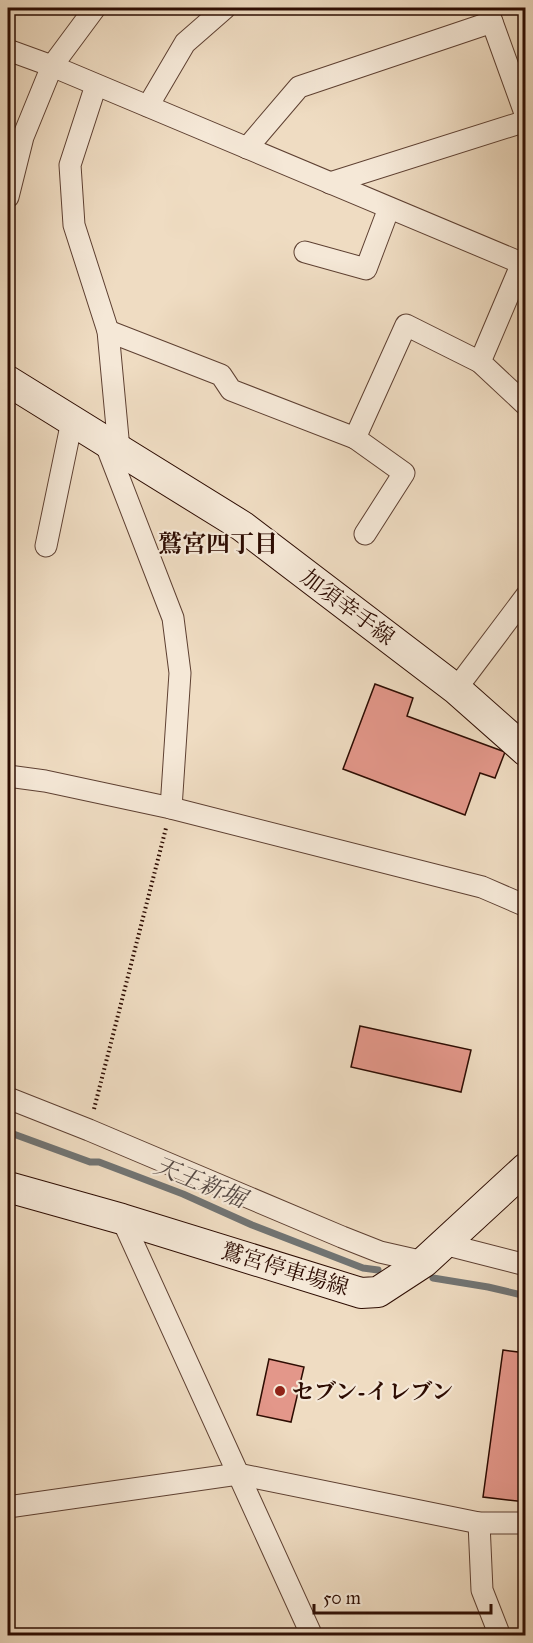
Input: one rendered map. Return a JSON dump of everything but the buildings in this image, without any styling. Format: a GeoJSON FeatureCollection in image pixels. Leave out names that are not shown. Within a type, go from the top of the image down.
{"type":"FeatureCollection","features":[{"type":"Feature","properties":{"kind":"main road","name":"加須幸手線"},"geometry":{"type":"LineString","coordinates":[[8,385],[112,445],[242,526],[456,689],[525,751]]}},
{"type":"Feature","properties":{"kind":"main road","name":"鷲宮停車場線"},"geometry":{"type":"LineString","coordinates":[[8,1187],[361,1293],[378,1292],[434,1253],[525,1168]]}},
{"type":"Feature","properties":{"kind":"street"},"geometry":{"type":"LineString","coordinates":[[8,197],[23,137],[52,66],[95,8]]}},
{"type":"Feature","properties":{"kind":"street"},"geometry":{"type":"LineString","coordinates":[[148,106],[184,43],[225,8]]}},
{"type":"Feature","properties":{"kind":"street"},"geometry":{"type":"LineString","coordinates":[[247,148],[299,87],[489,15],[525,116]]}},
{"type":"Feature","properties":{"kind":"street"},"geometry":{"type":"LineString","coordinates":[[8,50],[52,66],[524,264],[480,362]]}},
{"type":"Feature","properties":{"kind":"street"},"geometry":{"type":"LineString","coordinates":[[96,85],[70,165],[74,225],[108,331],[112,445],[173,618],[180,673],[171,808]]}},
{"type":"Feature","properties":{"kind":"street"},"geometry":{"type":"LineString","coordinates":[[330,183],[525,121]]}},
{"type":"Feature","properties":{"kind":"street"},"geometry":{"type":"LineString","coordinates":[[306,252],[366,269],[389,208]]}},
{"type":"Feature","properties":{"kind":"street"},"geometry":{"type":"LineString","coordinates":[[355,438],[406,325],[480,362],[525,405]]}},
{"type":"Feature","properties":{"kind":"street"},"geometry":{"type":"LineString","coordinates":[[108,331],[221,375],[231,390],[355,438],[404,473],[365,534]]}},
{"type":"Feature","properties":{"kind":"street"},"geometry":{"type":"LineString","coordinates":[[46,546],[72,421]]}},
{"type":"Feature","properties":{"kind":"street"},"geometry":{"type":"LineString","coordinates":[[456,689],[525,596]]}},
{"type":"Feature","properties":{"kind":"street"},"geometry":{"type":"LineString","coordinates":[[8,776],[45,781],[171,808],[482,887],[525,906]]}},
{"type":"Feature","properties":{"kind":"street"},"geometry":{"type":"LineString","coordinates":[[8,1098],[380,1252],[434,1253],[525,1265]]}},
{"type":"Feature","properties":{"kind":"street"},"geometry":{"type":"LineString","coordinates":[[122,1220],[312,1635]]}},
{"type":"Feature","properties":{"kind":"street"},"geometry":{"type":"LineString","coordinates":[[8,1507],[238,1474],[479,1523],[525,1523]]}},
{"type":"Feature","properties":{"kind":"street"},"geometry":{"type":"LineString","coordinates":[[479,1523],[482,1590],[500,1635]]}},
{"type":"Feature","properties":{"kind":"path"},"geometry":{"type":"LineString","coordinates":[[89,1130],[171,808]]}},
{"type":"Feature","properties":{"kind":"waterway","name":"天王新堀"},"geometry":{"type":"LineString","coordinates":[[8,1132],[90,1162],[99,1162],[363,1268],[378,1270]]}},
{"type":"Feature","properties":{"kind":"waterway","name":"天王新堀"},"geometry":{"type":"LineString","coordinates":[[433,1278],[526,1296]]}},
{"type":"Feature","properties":{"kind":"place","name":"セブン-イレブン"},"geometry":{"type":"Point","coordinates":[280,1391]}},
{"type":"Feature","properties":{"kind":"district","name":"鷲宮四丁目"},"geometry":{"type":"Point","coordinates":[218,544]}}]}
